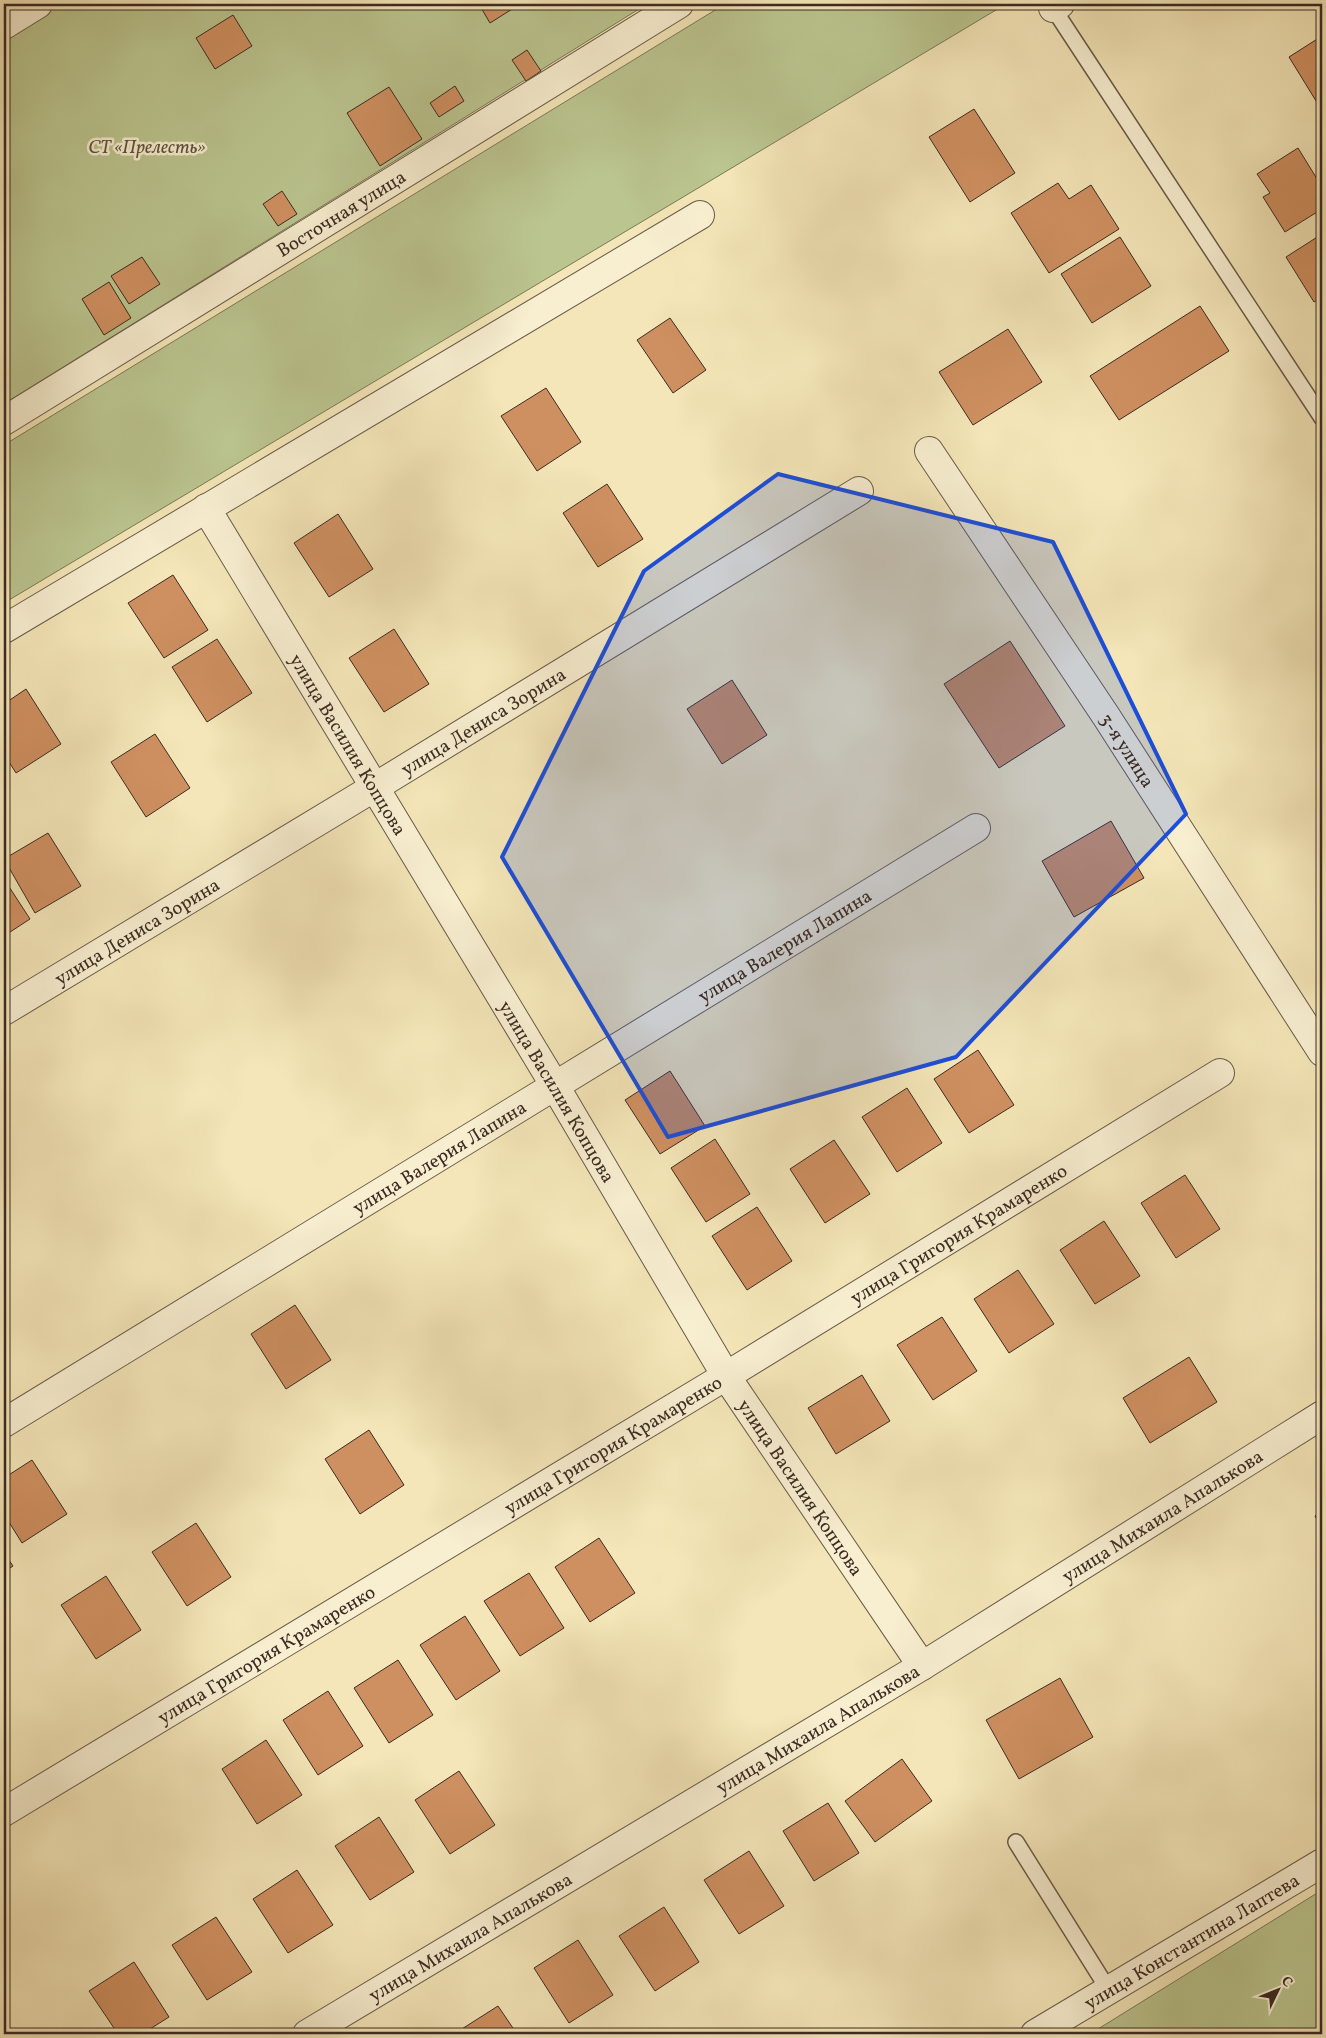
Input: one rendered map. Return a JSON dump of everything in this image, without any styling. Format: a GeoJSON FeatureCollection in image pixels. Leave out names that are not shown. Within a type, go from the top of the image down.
{"type":"FeatureCollection","features":[{"type":"Feature","properties":{"kind":"street"},"geometry":{"type":"LineString","coordinates":[[4,25],[38,4]]}},
{"type":"Feature","properties":{"kind":"street","name":"Восточная улица"},"geometry":{"type":"LineString","coordinates":[[4,421],[679,4]]}},
{"type":"Feature","properties":{"kind":"street"},"geometry":{"type":"LineString","coordinates":[[4,629],[700,215]]}},
{"type":"Feature","properties":{"kind":"street","name":"3-я улица"},"geometry":{"type":"LineString","coordinates":[[929,451],[1106,716],[1322,1052]]}},
{"type":"Feature","properties":{"kind":"street","name":"улица Дениса Зорина"},"geometry":{"type":"LineString","coordinates":[[4,1011],[859,491]]}},
{"type":"Feature","properties":{"kind":"street","name":"улица Василия Копцова"},"geometry":{"type":"LineString","coordinates":[[206,508],[555,1086],[726,1376],[922,1666]]}},
{"type":"Feature","properties":{"kind":"street","name":"улица Валерия Лапина"},"geometry":{"type":"LineString","coordinates":[[4,1423],[976,828]]}},
{"type":"Feature","properties":{"kind":"street","name":"улица Григория Крамаренко"},"geometry":{"type":"LineString","coordinates":[[4,1812],[726,1376],[1220,1073]]}},
{"type":"Feature","properties":{"kind":"street","name":"улица Михаила Апалькова"},"geometry":{"type":"LineString","coordinates":[[307,2034],[922,1666],[1322,1415]]}},
{"type":"Feature","properties":{"kind":"street","name":"улица Константина Лаптева"},"geometry":{"type":"LineString","coordinates":[[1035,2034],[1322,1863]]}},
{"type":"Feature","properties":{"kind":"lane"},"geometry":{"type":"LineString","coordinates":[[1056,6],[1322,418]]}},
{"type":"Feature","properties":{"kind":"lane"},"geometry":{"type":"LineString","coordinates":[[1016,1842],[1108,1989]]}},
{"type":"Feature","properties":{"kind":"highlighted area"},"geometry":{"type":"Polygon","coordinates":[[[778,474],[1053,542],[1186,814],[956,1057],[668,1137],[502,857],[644,571],[778,474]]]}},
{"type":"Feature","properties":{"kind":"green space","name":"СТ «Прелесть»"},"geometry":{"type":"Polygon","coordinates":[[[4,4],[647,4],[4,404],[4,4]]]}},
{"type":"Feature","properties":{"kind":"green space"},"geometry":{"type":"Polygon","coordinates":[[[725,4],[1006,4],[4,603],[4,445],[725,4]]]}},
{"type":"Feature","properties":{"kind":"green space"},"geometry":{"type":"Polygon","coordinates":[[[1322,1890],[1322,2034],[1090,2034],[1322,1890]]]}},
{"type":"Feature","properties":{"kind":"building"},"geometry":{"type":"Polygon","coordinates":[[[483,4],[516,4],[517,6],[490,23],[480,6],[483,4]]]}},
{"type":"Feature","properties":{"kind":"building"},"geometry":{"type":"Polygon","coordinates":[[[233,15],[252,46],[215,69],[196,38],[233,15]]]}},
{"type":"Feature","properties":{"kind":"building"},"geometry":{"type":"Polygon","coordinates":[[[1322,36],[1322,109],[1321,109],[1289,57],[1322,36]]]}},
{"type":"Feature","properties":{"kind":"building"},"geometry":{"type":"Polygon","coordinates":[[[527,50],[541,71],[526,81],[512,60],[527,50]]]}},
{"type":"Feature","properties":{"kind":"building"},"geometry":{"type":"Polygon","coordinates":[[[455,86],[464,101],[439,117],[430,103],[455,86]]]}},
{"type":"Feature","properties":{"kind":"building"},"geometry":{"type":"Polygon","coordinates":[[[389,87],[422,139],[380,166],[347,113],[389,87]]]}},
{"type":"Feature","properties":{"kind":"building"},"geometry":{"type":"Polygon","coordinates":[[[974,109],[1015,173],[970,202],[929,137],[974,109]]]}},
{"type":"Feature","properties":{"kind":"building"},"geometry":{"type":"Polygon","coordinates":[[[1298,148],[1322,187],[1322,209],[1285,232],[1263,197],[1270,193],[1257,174],[1298,148]]]}},
{"type":"Feature","properties":{"kind":"building"},"geometry":{"type":"Polygon","coordinates":[[[1058,183],[1069,199],[1091,185],[1119,229],[1049,273],[1011,213],[1058,183]]]}},
{"type":"Feature","properties":{"kind":"building"},"geometry":{"type":"Polygon","coordinates":[[[282,191],[297,214],[278,226],[263,204],[282,191]]]}},
{"type":"Feature","properties":{"kind":"building"},"geometry":{"type":"Polygon","coordinates":[[[1322,234],[1322,297],[1314,302],[1286,257],[1322,234]]]}},
{"type":"Feature","properties":{"kind":"building"},"geometry":{"type":"Polygon","coordinates":[[[1120,237],[1151,286],[1092,323],[1061,274],[1120,237]]]}},
{"type":"Feature","properties":{"kind":"building"},"geometry":{"type":"Polygon","coordinates":[[[142,257],[160,284],[129,304],[111,276],[142,257]]]}},
{"type":"Feature","properties":{"kind":"building"},"geometry":{"type":"Polygon","coordinates":[[[109,282],[131,318],[104,335],[82,299],[109,282]]]}},
{"type":"Feature","properties":{"kind":"building"},"geometry":{"type":"Polygon","coordinates":[[[1200,306],[1229,351],[1119,420],[1090,376],[1200,306]]]}},
{"type":"Feature","properties":{"kind":"building"},"geometry":{"type":"Polygon","coordinates":[[[670,318],[706,370],[673,393],[637,340],[670,318]]]}},
{"type":"Feature","properties":{"kind":"building"},"geometry":{"type":"Polygon","coordinates":[[[1008,329],[1042,382],[973,425],[939,372],[1008,329]]]}},
{"type":"Feature","properties":{"kind":"building"},"geometry":{"type":"Polygon","coordinates":[[[546,388],[581,442],[537,471],[501,416],[546,388]]]}},
{"type":"Feature","properties":{"kind":"building"},"geometry":{"type":"Polygon","coordinates":[[[607,484],[643,539],[598,567],[563,513],[607,484]]]}},
{"type":"Feature","properties":{"kind":"building"},"geometry":{"type":"Polygon","coordinates":[[[338,514],[373,569],[329,597],[294,543],[338,514]]]}},
{"type":"Feature","properties":{"kind":"building"},"geometry":{"type":"Polygon","coordinates":[[[173,575],[208,630],[164,658],[128,603],[173,575]]]}},
{"type":"Feature","properties":{"kind":"building"},"geometry":{"type":"Polygon","coordinates":[[[394,629],[429,684],[384,712],[349,658],[394,629]]]}},
{"type":"Feature","properties":{"kind":"building"},"geometry":{"type":"Polygon","coordinates":[[[217,639],[252,693],[207,722],[172,667],[217,639]]]}},
{"type":"Feature","properties":{"kind":"building"},"geometry":{"type":"Polygon","coordinates":[[[1010,641],[1065,726],[999,768],[944,684],[1010,641]]]}},
{"type":"Feature","properties":{"kind":"building"},"geometry":{"type":"Polygon","coordinates":[[[732,680],[767,735],[722,764],[687,709],[732,680]]]}},
{"type":"Feature","properties":{"kind":"building"},"geometry":{"type":"Polygon","coordinates":[[[26,689],[61,744],[16,773],[4,754],[4,704],[26,689]]]}},
{"type":"Feature","properties":{"kind":"building"},"geometry":{"type":"Polygon","coordinates":[[[155,734],[190,788],[146,817],[111,762],[155,734]]]}},
{"type":"Feature","properties":{"kind":"building"},"geometry":{"type":"Polygon","coordinates":[[[1111,821],[1144,878],[1074,917],[1042,861],[1111,821]]]}},
{"type":"Feature","properties":{"kind":"building"},"geometry":{"type":"Polygon","coordinates":[[[48,833],[81,886],[35,913],[4,859],[48,833]]]}},
{"type":"Feature","properties":{"kind":"building"},"geometry":{"type":"Polygon","coordinates":[[[4,879],[30,919],[4,936],[4,879]]]}},
{"type":"Feature","properties":{"kind":"building"},"geometry":{"type":"Polygon","coordinates":[[[978,1050],[1014,1105],[969,1133],[934,1079],[978,1050]]]}},
{"type":"Feature","properties":{"kind":"building"},"geometry":{"type":"Polygon","coordinates":[[[670,1071],[705,1126],[660,1154],[625,1100],[670,1071]]]}},
{"type":"Feature","properties":{"kind":"building"},"geometry":{"type":"Polygon","coordinates":[[[907,1088],[942,1143],[897,1172],[862,1117],[907,1088]]]}},
{"type":"Feature","properties":{"kind":"building"},"geometry":{"type":"Polygon","coordinates":[[[715,1139],[750,1194],[706,1222],[671,1168],[715,1139]]]}},
{"type":"Feature","properties":{"kind":"building"},"geometry":{"type":"Polygon","coordinates":[[[834,1140],[870,1194],[825,1223],[790,1169],[834,1140]]]}},
{"type":"Feature","properties":{"kind":"building"},"geometry":{"type":"Polygon","coordinates":[[[1185,1175],[1220,1229],[1176,1258],[1141,1203],[1185,1175]]]}},
{"type":"Feature","properties":{"kind":"building"},"geometry":{"type":"Polygon","coordinates":[[[757,1207],[792,1261],[747,1290],[712,1236],[757,1207]]]}},
{"type":"Feature","properties":{"kind":"building"},"geometry":{"type":"Polygon","coordinates":[[[1104,1221],[1140,1276],[1095,1304],[1060,1250],[1104,1221]]]}},
{"type":"Feature","properties":{"kind":"building"},"geometry":{"type":"Polygon","coordinates":[[[1018,1270],[1054,1324],[1009,1353],[974,1299],[1018,1270]]]}},
{"type":"Feature","properties":{"kind":"building"},"geometry":{"type":"Polygon","coordinates":[[[295,1305],[331,1360],[286,1389],[251,1334],[295,1305]]]}},
{"type":"Feature","properties":{"kind":"building"},"geometry":{"type":"Polygon","coordinates":[[[942,1317],[977,1371],[933,1400],[897,1345],[942,1317]]]}},
{"type":"Feature","properties":{"kind":"building"},"geometry":{"type":"Polygon","coordinates":[[[1189,1357],[1217,1402],[1150,1443],[1123,1398],[1189,1357]]]}},
{"type":"Feature","properties":{"kind":"building"},"geometry":{"type":"Polygon","coordinates":[[[862,1375],[890,1421],[836,1454],[808,1408],[862,1375]]]}},
{"type":"Feature","properties":{"kind":"building"},"geometry":{"type":"Polygon","coordinates":[[[369,1430],[404,1485],[360,1514],[325,1459],[369,1430]]]}},
{"type":"Feature","properties":{"kind":"building"},"geometry":{"type":"Polygon","coordinates":[[[32,1460],[67,1514],[22,1543],[4,1514],[4,1478],[32,1460]]]}},
{"type":"Feature","properties":{"kind":"building"},"geometry":{"type":"Polygon","coordinates":[[[1322,1512],[1322,1528],[1315,1516],[1322,1512]]]}},
{"type":"Feature","properties":{"kind":"building"},"geometry":{"type":"Polygon","coordinates":[[[196,1523],[231,1577],[187,1606],[152,1552],[196,1523]]]}},
{"type":"Feature","properties":{"kind":"building"},"geometry":{"type":"Polygon","coordinates":[[[599,1538],[635,1593],[590,1622],[555,1567],[599,1538]]]}},
{"type":"Feature","properties":{"kind":"building"},"geometry":{"type":"Polygon","coordinates":[[[4,1553],[13,1566],[4,1572],[4,1553]]]}},
{"type":"Feature","properties":{"kind":"building"},"geometry":{"type":"Polygon","coordinates":[[[529,1573],[564,1628],[520,1656],[484,1601],[529,1573]]]}},
{"type":"Feature","properties":{"kind":"building"},"geometry":{"type":"Polygon","coordinates":[[[106,1576],[141,1630],[96,1659],[61,1605],[106,1576]]]}},
{"type":"Feature","properties":{"kind":"building"},"geometry":{"type":"Polygon","coordinates":[[[465,1616],[500,1671],[456,1700],[420,1645],[465,1616]]]}},
{"type":"Feature","properties":{"kind":"building"},"geometry":{"type":"Polygon","coordinates":[[[398,1660],[433,1715],[389,1743],[354,1688],[398,1660]]]}},
{"type":"Feature","properties":{"kind":"building"},"geometry":{"type":"Polygon","coordinates":[[[1060,1678],[1093,1737],[1019,1779],[986,1720],[1060,1678]]]}},
{"type":"Feature","properties":{"kind":"building"},"geometry":{"type":"Polygon","coordinates":[[[328,1691],[363,1746],[318,1775],[283,1720],[328,1691]]]}},
{"type":"Feature","properties":{"kind":"building"},"geometry":{"type":"Polygon","coordinates":[[[266,1740],[302,1795],[257,1824],[222,1769],[266,1740]]]}},
{"type":"Feature","properties":{"kind":"building"},"geometry":{"type":"Polygon","coordinates":[[[902,1759],[932,1801],[875,1842],[845,1801],[902,1759]]]}},
{"type":"Feature","properties":{"kind":"building"},"geometry":{"type":"Polygon","coordinates":[[[459,1771],[495,1825],[450,1854],[415,1800],[459,1771]]]}},
{"type":"Feature","properties":{"kind":"building"},"geometry":{"type":"Polygon","coordinates":[[[828,1803],[859,1853],[814,1881],[783,1831],[828,1803]]]}},
{"type":"Feature","properties":{"kind":"building"},"geometry":{"type":"Polygon","coordinates":[[[379,1817],[414,1872],[370,1900],[335,1846],[379,1817]]]}},
{"type":"Feature","properties":{"kind":"building"},"geometry":{"type":"Polygon","coordinates":[[[749,1851],[784,1906],[739,1934],[704,1880],[749,1851]]]}},
{"type":"Feature","properties":{"kind":"building"},"geometry":{"type":"Polygon","coordinates":[[[297,1870],[333,1925],[288,1953],[253,1899],[297,1870]]]}},
{"type":"Feature","properties":{"kind":"building"},"geometry":{"type":"Polygon","coordinates":[[[664,1907],[699,1962],[655,1991],[619,1936],[664,1907]]]}},
{"type":"Feature","properties":{"kind":"building"},"geometry":{"type":"Polygon","coordinates":[[[216,1917],[252,1972],[207,2000],[172,1945],[216,1917]]]}},
{"type":"Feature","properties":{"kind":"building"},"geometry":{"type":"Polygon","coordinates":[[[578,1940],[613,1995],[569,2023],[534,1968],[578,1940]]]}},
{"type":"Feature","properties":{"kind":"building"},"geometry":{"type":"Polygon","coordinates":[[[134,1962],[169,2017],[142,2034],[118,2034],[89,1991],[134,1962]]]}},
{"type":"Feature","properties":{"kind":"building"},"geometry":{"type":"Polygon","coordinates":[[[498,2006],[517,2034],[454,2034],[498,2006]]]}}]}
